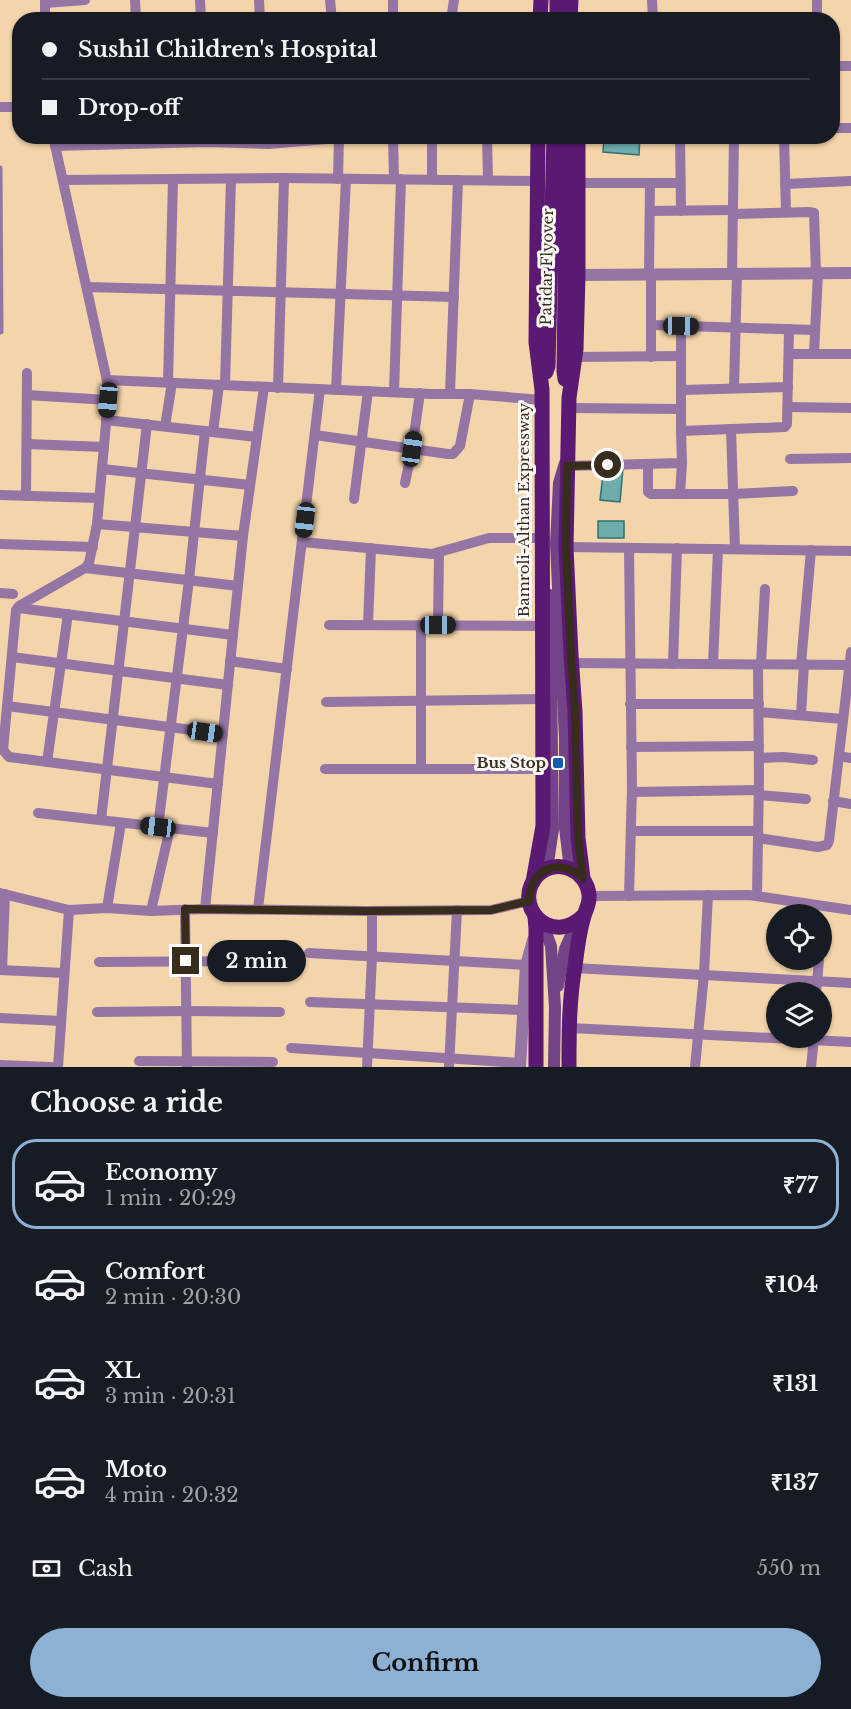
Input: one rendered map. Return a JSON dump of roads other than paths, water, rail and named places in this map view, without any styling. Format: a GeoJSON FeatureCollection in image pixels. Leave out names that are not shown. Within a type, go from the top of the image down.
{"type":"FeatureCollection","features":[{"type":"Feature","properties":{"kind":"main road","name":"Bamroli-Althan Expressway"},"geometry":{"type":"LineString","coordinates":[[532,882],[543,826],[542,395],[536,342],[538,144]]}},
{"type":"Feature","properties":{"kind":"main road","name":"Patidar Flyover"},"geometry":{"type":"LineString","coordinates":[[542,395],[548,366],[554,144]]}},
{"type":"Feature","properties":{"kind":"main road","name":"Patidar Flyover"},"geometry":{"type":"LineString","coordinates":[[567,144],[564,371],[569,403]]}},
{"type":"Feature","properties":{"kind":"main road"},"geometry":{"type":"LineString","coordinates":[[577,874],[575,712],[566,547],[569,403],[575,357],[578,275],[578,144]]}},
{"type":"Feature","properties":{"kind":"main road"},"geometry":{"type":"LineString","coordinates":[[541,457],[549,478],[553,829],[547,869]]}},
{"type":"Feature","properties":{"kind":"main road"},"geometry":{"type":"LineString","coordinates":[[555,1007],[565,949],[588,906],[590,896],[588,887],[577,874],[565,828],[565,739],[556,544],[559,483],[567,461]]}},
{"type":"Feature","properties":{"kind":"main road"},"geometry":{"type":"LineString","coordinates":[[536,1067],[535,917],[529,891],[532,882],[547,869],[557,867],[577,874]]}},
{"type":"Feature","properties":{"kind":"main road"},"geometry":{"type":"LineString","coordinates":[[535,917],[550,926],[560,928],[569,926],[581,918]]}},
{"type":"Feature","properties":{"kind":"main road"},"geometry":{"type":"LineString","coordinates":[[535,917],[551,946],[555,1007],[554,1067]]}},
{"type":"Feature","properties":{"kind":"main road"},"geometry":{"type":"LineString","coordinates":[[569,1067],[574,968],[581,918]]}},
{"type":"Feature","properties":{"kind":"street"},"geometry":{"type":"LineString","coordinates":[[45,2],[85,0]]}},
{"type":"Feature","properties":{"kind":"street"},"geometry":{"type":"LineString","coordinates":[[55,144],[109,390],[97,524],[89,563],[85,568],[18,608],[15,615],[7,706],[3,720],[3,750],[9,757],[218,784]]}},
{"type":"Feature","properties":{"kind":"street"},"geometry":{"type":"LineString","coordinates":[[336,390],[342,179],[340,144]]}},
{"type":"Feature","properties":{"kind":"street"},"geometry":{"type":"LineString","coordinates":[[393,144],[397,179],[394,392]]}},
{"type":"Feature","properties":{"kind":"street"},"geometry":{"type":"LineString","coordinates":[[432,144],[432,179]]}},
{"type":"Feature","properties":{"kind":"street"},"geometry":{"type":"LineString","coordinates":[[487,144],[488,180]]}},
{"type":"Feature","properties":{"kind":"street"},"geometry":{"type":"LineString","coordinates":[[680,144],[681,211]]}},
{"type":"Feature","properties":{"kind":"street"},"geometry":{"type":"LineString","coordinates":[[734,144],[736,327],[734,388]]}},
{"type":"Feature","properties":{"kind":"street"},"geometry":{"type":"LineString","coordinates":[[784,144],[786,212]]}},
{"type":"Feature","properties":{"kind":"street"},"geometry":{"type":"LineString","coordinates":[[63,180],[284,178],[537,181]]}},
{"type":"Feature","properties":{"kind":"street"},"geometry":{"type":"LineString","coordinates":[[278,388],[284,178]]}},
{"type":"Feature","properties":{"kind":"street"},"geometry":{"type":"LineString","coordinates":[[165,426],[170,383],[173,179]]}},
{"type":"Feature","properties":{"kind":"street"},"geometry":{"type":"LineString","coordinates":[[158,827],[189,580],[199,480],[209,431],[222,385],[228,290],[231,179]]}},
{"type":"Feature","properties":{"kind":"street"},"geometry":{"type":"LineString","coordinates":[[450,394],[458,180]]}},
{"type":"Feature","properties":{"kind":"street"},"geometry":{"type":"LineString","coordinates":[[785,184],[851,180]]}},
{"type":"Feature","properties":{"kind":"street"},"geometry":{"type":"LineString","coordinates":[[578,183],[680,183]]}},
{"type":"Feature","properties":{"kind":"street"},"geometry":{"type":"LineString","coordinates":[[650,183],[651,357]]}},
{"type":"Feature","properties":{"kind":"street"},"geometry":{"type":"LineString","coordinates":[[650,211],[812,212],[815,215],[817,273],[814,353]]}},
{"type":"Feature","properties":{"kind":"street"},"geometry":{"type":"LineString","coordinates":[[578,275],[851,273]]}},
{"type":"Feature","properties":{"kind":"street"},"geometry":{"type":"LineString","coordinates":[[87,287],[454,297]]}},
{"type":"Feature","properties":{"kind":"street"},"geometry":{"type":"LineString","coordinates":[[652,325],[815,330]]}},
{"type":"Feature","properties":{"kind":"street"},"geometry":{"type":"LineString","coordinates":[[680,494],[682,463],[681,326]]}},
{"type":"Feature","properties":{"kind":"street"},"geometry":{"type":"LineString","coordinates":[[681,431],[785,427],[788,424],[789,329]]}},
{"type":"Feature","properties":{"kind":"street"},"geometry":{"type":"LineString","coordinates":[[789,354],[851,354]]}},
{"type":"Feature","properties":{"kind":"street"},"geometry":{"type":"LineString","coordinates":[[575,357],[681,356]]}},
{"type":"Feature","properties":{"kind":"street"},"geometry":{"type":"LineString","coordinates":[[26,496],[27,373]]}},
{"type":"Feature","properties":{"kind":"street"},"geometry":{"type":"LineString","coordinates":[[107,380],[420,393],[542,395]]}},
{"type":"Feature","properties":{"kind":"street"},"geometry":{"type":"LineString","coordinates":[[205,909],[243,536],[264,387]]}},
{"type":"Feature","properties":{"kind":"street"},"geometry":{"type":"LineString","coordinates":[[681,390],[788,387]]}},
{"type":"Feature","properties":{"kind":"street"},"geometry":{"type":"LineString","coordinates":[[258,909],[320,389]]}},
{"type":"Feature","properties":{"kind":"street"},"geometry":{"type":"LineString","coordinates":[[354,499],[368,391]]}},
{"type":"Feature","properties":{"kind":"street"},"geometry":{"type":"LineString","coordinates":[[405,483],[420,393]]}},
{"type":"Feature","properties":{"kind":"street"},"geometry":{"type":"LineString","coordinates":[[315,435],[453,454],[460,446],[470,394]]}},
{"type":"Feature","properties":{"kind":"street"},"geometry":{"type":"LineString","coordinates":[[27,395],[108,400]]}},
{"type":"Feature","properties":{"kind":"street"},"geometry":{"type":"LineString","coordinates":[[569,403],[681,409]]}},
{"type":"Feature","properties":{"kind":"street"},"geometry":{"type":"LineString","coordinates":[[788,407],[851,408]]}},
{"type":"Feature","properties":{"kind":"street"},"geometry":{"type":"LineString","coordinates":[[106,420],[257,437]]}},
{"type":"Feature","properties":{"kind":"street"},"geometry":{"type":"LineString","coordinates":[[101,820],[147,424]]}},
{"type":"Feature","properties":{"kind":"street"},"geometry":{"type":"LineString","coordinates":[[731,429],[735,549]]}},
{"type":"Feature","properties":{"kind":"street"},"geometry":{"type":"LineString","coordinates":[[27,444],[104,447]]}},
{"type":"Feature","properties":{"kind":"street"},"geometry":{"type":"LineString","coordinates":[[789,459],[851,458]]}},
{"type":"Feature","properties":{"kind":"street"},"geometry":{"type":"LineString","coordinates":[[567,461],[682,463]]}},
{"type":"Feature","properties":{"kind":"street"},"geometry":{"type":"LineString","coordinates":[[648,464],[648,492],[651,494],[733,494],[793,490]]}},
{"type":"Feature","properties":{"kind":"street"},"geometry":{"type":"LineString","coordinates":[[102,469],[250,485]]}},
{"type":"Feature","properties":{"kind":"street"},"geometry":{"type":"LineString","coordinates":[[0,495],[99,498]]}},
{"type":"Feature","properties":{"kind":"street"},"geometry":{"type":"LineString","coordinates":[[97,524],[243,536]]}},
{"type":"Feature","properties":{"kind":"street"},"geometry":{"type":"LineString","coordinates":[[302,542],[423,554],[439,552],[489,538],[542,538]]}},
{"type":"Feature","properties":{"kind":"street"},"geometry":{"type":"LineString","coordinates":[[0,544],[93,547]]}},
{"type":"Feature","properties":{"kind":"street"},"geometry":{"type":"LineString","coordinates":[[566,547],[851,550]]}},
{"type":"Feature","properties":{"kind":"street"},"geometry":{"type":"LineString","coordinates":[[368,625],[371,548]]}},
{"type":"Feature","properties":{"kind":"street"},"geometry":{"type":"LineString","coordinates":[[628,896],[632,792],[629,548]]}},
{"type":"Feature","properties":{"kind":"street"},"geometry":{"type":"LineString","coordinates":[[673,664],[677,548]]}},
{"type":"Feature","properties":{"kind":"street"},"geometry":{"type":"LineString","coordinates":[[713,664],[717,549]]}},
{"type":"Feature","properties":{"kind":"street"},"geometry":{"type":"LineString","coordinates":[[801,715],[802,664],[811,550]]}},
{"type":"Feature","properties":{"kind":"street"},"geometry":{"type":"LineString","coordinates":[[438,625],[439,552]]}},
{"type":"Feature","properties":{"kind":"street"},"geometry":{"type":"LineString","coordinates":[[85,568],[238,586]]}},
{"type":"Feature","properties":{"kind":"street"},"geometry":{"type":"LineString","coordinates":[[757,896],[760,664],[765,589]]}},
{"type":"Feature","properties":{"kind":"street"},"geometry":{"type":"LineString","coordinates":[[0,593],[13,594]]}},
{"type":"Feature","properties":{"kind":"street"},"geometry":{"type":"LineString","coordinates":[[18,608],[233,635]]}},
{"type":"Feature","properties":{"kind":"street"},"geometry":{"type":"LineString","coordinates":[[48,762],[68,614]]}},
{"type":"Feature","properties":{"kind":"street"},"geometry":{"type":"LineString","coordinates":[[329,625],[542,626]]}},
{"type":"Feature","properties":{"kind":"street"},"geometry":{"type":"LineString","coordinates":[[421,625],[421,769]]}},
{"type":"Feature","properties":{"kind":"street"},"geometry":{"type":"LineString","coordinates":[[631,831],[758,835],[823,847],[827,845],[846,715],[851,652]]}},
{"type":"Feature","properties":{"kind":"street"},"geometry":{"type":"LineString","coordinates":[[12,657],[228,685]]}},
{"type":"Feature","properties":{"kind":"street"},"geometry":{"type":"LineString","coordinates":[[230,661],[287,669]]}},
{"type":"Feature","properties":{"kind":"street"},"geometry":{"type":"LineString","coordinates":[[571,663],[850,664]]}},
{"type":"Feature","properties":{"kind":"street"},"geometry":{"type":"LineString","coordinates":[[326,702],[542,699]]}},
{"type":"Feature","properties":{"kind":"street"},"geometry":{"type":"LineString","coordinates":[[630,704],[759,708],[801,715],[846,715]]}},
{"type":"Feature","properties":{"kind":"street"},"geometry":{"type":"LineString","coordinates":[[7,706],[223,734]]}},
{"type":"Feature","properties":{"kind":"street"},"geometry":{"type":"LineString","coordinates":[[631,747],[759,752],[813,760]]}},
{"type":"Feature","properties":{"kind":"street"},"geometry":{"type":"LineString","coordinates":[[839,756],[851,758]]}},
{"type":"Feature","properties":{"kind":"street"},"geometry":{"type":"LineString","coordinates":[[325,769],[543,770]]}},
{"type":"Feature","properties":{"kind":"street"},"geometry":{"type":"LineString","coordinates":[[632,792],[759,792],[806,800]]}},
{"type":"Feature","properties":{"kind":"street"},"geometry":{"type":"LineString","coordinates":[[833,801],[851,804]]}},
{"type":"Feature","properties":{"kind":"street"},"geometry":{"type":"LineString","coordinates":[[38,813],[213,833]]}},
{"type":"Feature","properties":{"kind":"street"},"geometry":{"type":"LineString","coordinates":[[107,908],[122,823]]}},
{"type":"Feature","properties":{"kind":"street"},"geometry":{"type":"LineString","coordinates":[[151,911],[170,828]]}},
{"type":"Feature","properties":{"kind":"street"},"geometry":{"type":"LineString","coordinates":[[64,973],[1,970],[2,893],[69,910],[107,908],[151,911],[185,909],[491,910],[535,917],[526,965],[520,1065],[449,1063],[368,1053],[291,1048]]}},
{"type":"Feature","properties":{"kind":"street"},"geometry":{"type":"LineString","coordinates":[[695,1067],[704,974],[708,895]]}},
{"type":"Feature","properties":{"kind":"street"},"geometry":{"type":"LineString","coordinates":[[590,896],[757,896],[792,904]]}},
{"type":"Feature","properties":{"kind":"street"},"geometry":{"type":"LineString","coordinates":[[185,909],[187,1064]]}},
{"type":"Feature","properties":{"kind":"street"},"geometry":{"type":"LineString","coordinates":[[57,1067],[69,910]]}},
{"type":"Feature","properties":{"kind":"street"},"geometry":{"type":"LineString","coordinates":[[449,1063],[457,910]]}},
{"type":"Feature","properties":{"kind":"street"},"geometry":{"type":"LineString","coordinates":[[832,911],[851,910]]}},
{"type":"Feature","properties":{"kind":"street"},"geometry":{"type":"LineString","coordinates":[[367,1067],[372,911]]}},
{"type":"Feature","properties":{"kind":"street"},"geometry":{"type":"LineString","coordinates":[[309,953],[526,965]]}},
{"type":"Feature","properties":{"kind":"street"},"geometry":{"type":"LineString","coordinates":[[99,962],[255,961]]}},
{"type":"Feature","properties":{"kind":"street"},"geometry":{"type":"LineString","coordinates":[[574,968],[851,983]]}},
{"type":"Feature","properties":{"kind":"street"},"geometry":{"type":"LineString","coordinates":[[817,981],[818,970]]}},
{"type":"Feature","properties":{"kind":"street"},"geometry":{"type":"LineString","coordinates":[[310,1002],[522,1010]]}},
{"type":"Feature","properties":{"kind":"street"},"geometry":{"type":"LineString","coordinates":[[97,1012],[280,1012]]}},
{"type":"Feature","properties":{"kind":"street"},"geometry":{"type":"LineString","coordinates":[[0,1018],[61,1021]]}},
{"type":"Feature","properties":{"kind":"street"},"geometry":{"type":"LineString","coordinates":[[570,1028],[766,1037]]}},
{"type":"Feature","properties":{"kind":"street"},"geometry":{"type":"LineString","coordinates":[[832,1040],[851,1042]]}},
{"type":"Feature","properties":{"kind":"street"},"geometry":{"type":"LineString","coordinates":[[811,1067],[813,1048]]}},
{"type":"Feature","properties":{"kind":"street"},"geometry":{"type":"LineString","coordinates":[[139,1061],[187,1064],[273,1062]]}},
{"type":"Feature","properties":{"kind":"street"},"geometry":{"type":"LineString","coordinates":[[0,1065],[51,1067]]}},
{"type":"Feature","properties":{"kind":"lane"},"geometry":{"type":"LineString","coordinates":[[0,168],[2,332]]}},
{"type":"Feature","properties":{"kind":"place","name":"Bus Stop"},"geometry":{"type":"Point","coordinates":[558,763]}}]}
